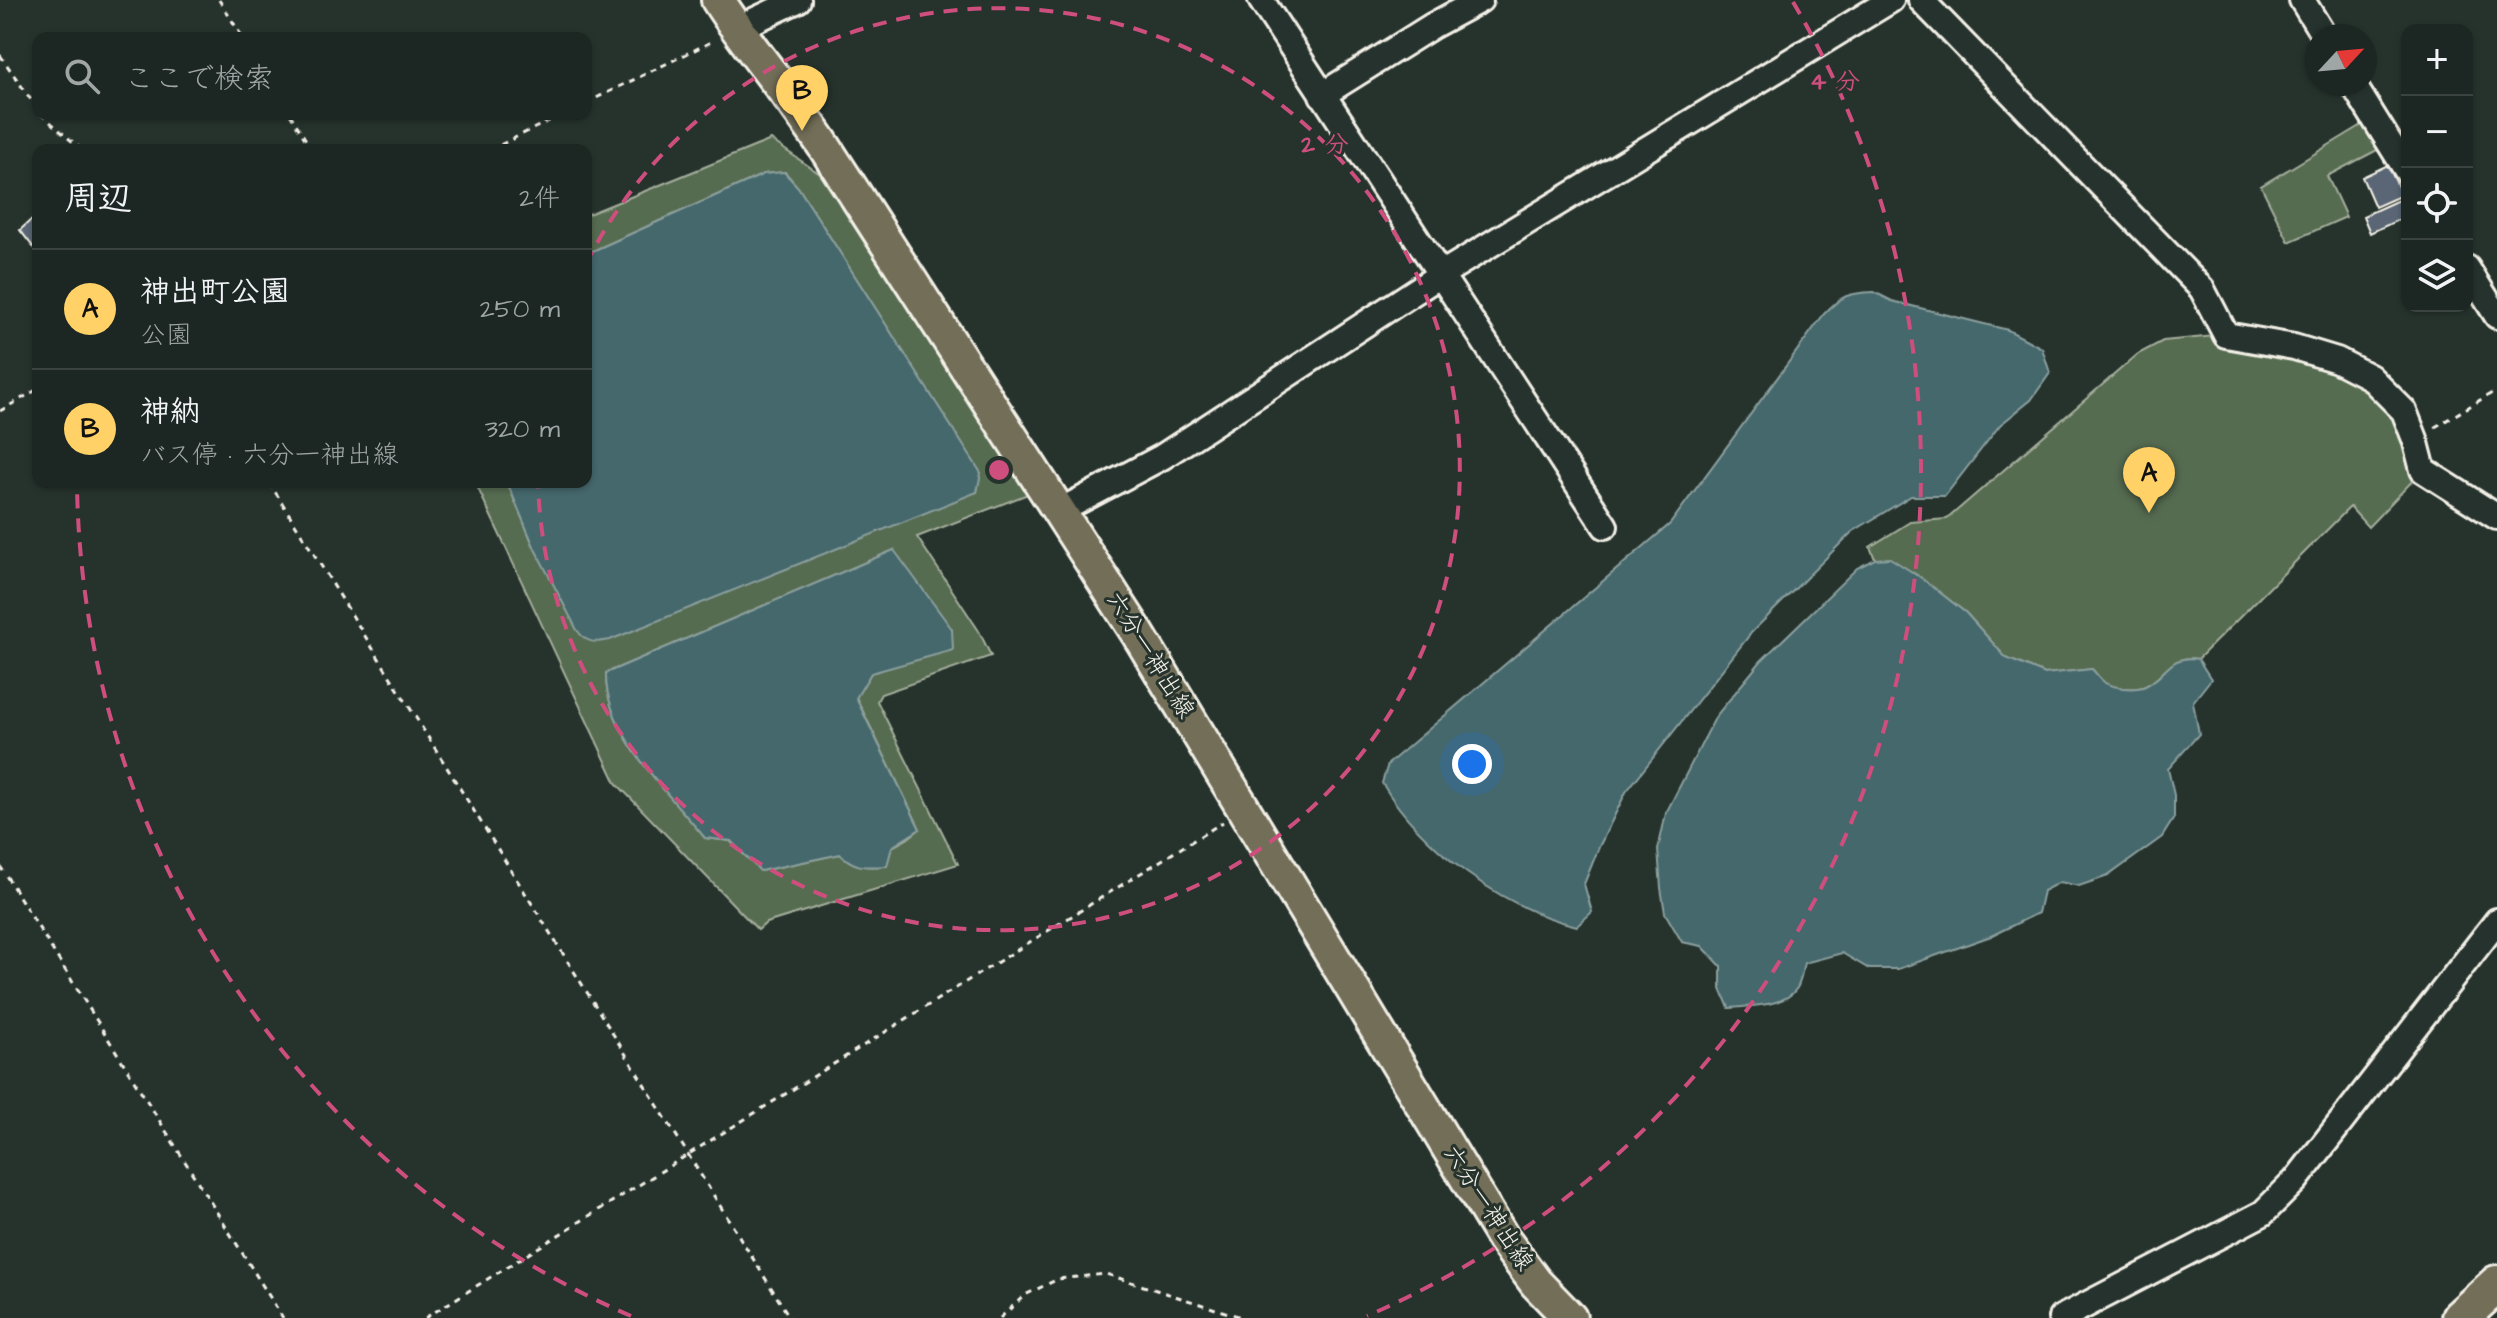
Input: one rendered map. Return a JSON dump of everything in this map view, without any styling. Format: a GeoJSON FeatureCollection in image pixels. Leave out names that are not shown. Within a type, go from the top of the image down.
{"type":"FeatureCollection","features":[{"type":"Feature","properties":{"kind":"highway"},"geometry":{"type":"LineString","coordinates":[[2460,1318],[2497,1284]]}},
{"type":"Feature","properties":{"kind":"main road","name":"六分一神出線"},"geometry":{"type":"LineString","coordinates":[[718,0],[736,29],[805,118],[1138,634],[1504,1240],[1536,1283],[1570,1318]]}},
{"type":"Feature","properties":{"kind":"street"},"geometry":{"type":"LineString","coordinates":[[736,29],[798,0]]}},
{"type":"Feature","properties":{"kind":"street"},"geometry":{"type":"LineString","coordinates":[[1261,0],[1605,526]]}},
{"type":"Feature","properties":{"kind":"street"},"geometry":{"type":"LineString","coordinates":[[1322,95],[1432,26],[1480,0]]}},
{"type":"Feature","properties":{"kind":"street"},"geometry":{"type":"LineString","coordinates":[[1058,512],[1162,457],[1440,275],[1891,0]]}},
{"type":"Feature","properties":{"kind":"street"},"geometry":{"type":"LineString","coordinates":[[1921,0],[2202,289],[2226,335],[2294,347],[2337,360],[2370,377],[2404,411],[2423,470],[2497,517]]}},
{"type":"Feature","properties":{"kind":"street"},"geometry":{"type":"LineString","coordinates":[[2302,0],[2317,24]]}},
{"type":"Feature","properties":{"kind":"street"},"geometry":{"type":"LineString","coordinates":[[2360,96],[2405,168]]}},
{"type":"Feature","properties":{"kind":"street"},"geometry":{"type":"LineString","coordinates":[[2473,278],[2497,316]]}},
{"type":"Feature","properties":{"kind":"street"},"geometry":{"type":"LineString","coordinates":[[2061,1318],[2263,1213],[2296,1180],[2497,921]]}},
{"type":"Feature","properties":{"kind":"path"},"geometry":{"type":"LineString","coordinates":[[219,0],[239,32]]}},
{"type":"Feature","properties":{"kind":"path"},"geometry":{"type":"LineString","coordinates":[[592,100],[736,29]]}},
{"type":"Feature","properties":{"kind":"path"},"geometry":{"type":"LineString","coordinates":[[0,55],[32,101]]}},
{"type":"Feature","properties":{"kind":"path"},"geometry":{"type":"LineString","coordinates":[[49,120],[75,144]]}},
{"type":"Feature","properties":{"kind":"path"},"geometry":{"type":"LineString","coordinates":[[294,120],[308,144]]}},
{"type":"Feature","properties":{"kind":"path"},"geometry":{"type":"LineString","coordinates":[[502,144],[551,120]]}},
{"type":"Feature","properties":{"kind":"path"},"geometry":{"type":"LineString","coordinates":[[2415,439],[2497,390]]}},
{"type":"Feature","properties":{"kind":"path"},"geometry":{"type":"LineString","coordinates":[[0,411],[32,392]]}},
{"type":"Feature","properties":{"kind":"path"},"geometry":{"type":"LineString","coordinates":[[273,488],[790,1318]]}},
{"type":"Feature","properties":{"kind":"path"},"geometry":{"type":"LineString","coordinates":[[425,1318],[1245,809]]}},
{"type":"Feature","properties":{"kind":"path"},"geometry":{"type":"LineString","coordinates":[[0,866],[283,1318]]}},
{"type":"Feature","properties":{"kind":"path"},"geometry":{"type":"LineString","coordinates":[[1000,1318],[1025,1295],[1058,1279],[1106,1274],[1244,1318]]}},
{"type":"Feature","properties":{"kind":"green space"},"geometry":{"type":"Polygon","coordinates":[[[2367,122],[2383,147],[2327,176],[2346,217],[2289,242],[2261,186],[2367,122]]]}},
{"type":"Feature","properties":{"kind":"green space"},"geometry":{"type":"Polygon","coordinates":[[[771,140],[820,174],[1028,494],[917,537],[979,631],[991,656],[881,694],[877,701],[958,864],[766,923],[758,930],[616,783],[478,488],[510,488],[535,549],[977,492],[980,473],[798,187],[785,172],[764,174],[592,251],[592,213],[771,140]],[[894,550],[606,673],[608,695],[616,717],[627,740],[657,782],[705,838],[730,841],[761,871],[840,854],[862,866],[886,866],[892,847],[920,829],[856,697],[871,673],[894,550]]]}},
{"type":"Feature","properties":{"kind":"green space"},"geometry":{"type":"Polygon","coordinates":[[[2226,335],[2337,360],[2404,411],[2423,470],[2368,527],[2350,507],[2198,659],[2188,658],[2173,663],[2151,683],[2139,688],[2109,685],[2092,669],[2045,674],[2006,658],[1966,613],[1920,577],[1890,559],[1875,559],[1870,547],[1910,522],[1947,519],[2138,354],[2163,341],[2226,335]]]}},
{"type":"Feature","properties":{"kind":"water"},"geometry":{"type":"Polygon","coordinates":[[[784,172],[798,187],[981,473],[977,492],[610,640],[588,640],[577,630],[535,549],[510,488],[592,488],[592,251],[764,174],[784,172]]]}},
{"type":"Feature","properties":{"kind":"water"},"geometry":{"type":"Polygon","coordinates":[[[1874,292],[1892,301],[2008,330],[2042,348],[2050,373],[2031,400],[2000,425],[1945,496],[1911,496],[1852,532],[1752,632],[1626,792],[1584,884],[1592,912],[1577,926],[1521,905],[1466,872],[1419,831],[1399,807],[1382,783],[1388,764],[1670,524],[1824,314],[1846,296],[1874,292]]]}},
{"type":"Feature","properties":{"kind":"water"},"geometry":{"type":"Polygon","coordinates":[[[894,550],[952,629],[953,650],[871,673],[856,698],[920,829],[892,847],[887,866],[862,866],[840,854],[760,871],[731,841],[705,838],[657,782],[627,740],[616,717],[608,695],[606,673],[894,550]]]}},
{"type":"Feature","properties":{"kind":"water"},"geometry":{"type":"Polygon","coordinates":[[[1890,558],[1966,613],[2006,658],[2045,674],[2092,669],[2109,685],[2139,688],[2151,683],[2173,663],[2188,658],[2198,659],[2211,679],[2193,702],[2199,734],[2168,769],[2174,795],[2174,818],[2162,837],[2108,876],[2079,886],[2060,882],[2043,891],[2038,913],[1991,936],[1898,969],[1869,969],[1842,953],[1804,963],[1797,988],[1784,999],[1729,1008],[1721,989],[1721,966],[1702,946],[1682,942],[1665,913],[1658,850],[1666,813],[1716,716],[1761,661],[1857,568],[1875,559],[1890,558]]]}},
{"type":"Feature","properties":{"kind":"building"},"geometry":{"type":"Polygon","coordinates":[[[2388,165],[2401,195],[2375,207],[2362,177],[2388,165]]]}},
{"type":"Feature","properties":{"kind":"building"},"geometry":{"type":"Polygon","coordinates":[[[2401,199],[2401,219],[2370,233],[2363,216],[2401,199]]]}},
{"type":"Feature","properties":{"kind":"building"},"geometry":{"type":"Polygon","coordinates":[[[32,221],[32,245],[20,230],[32,221]]]}},
{"type":"Feature","properties":{"kind":"place","name":"神納"},"geometry":{"type":"Point","coordinates":[802,131]}},
{"type":"Feature","properties":{"kind":"place","name":"神出町公園"},"geometry":{"type":"Point","coordinates":[2149,513]}}]}
